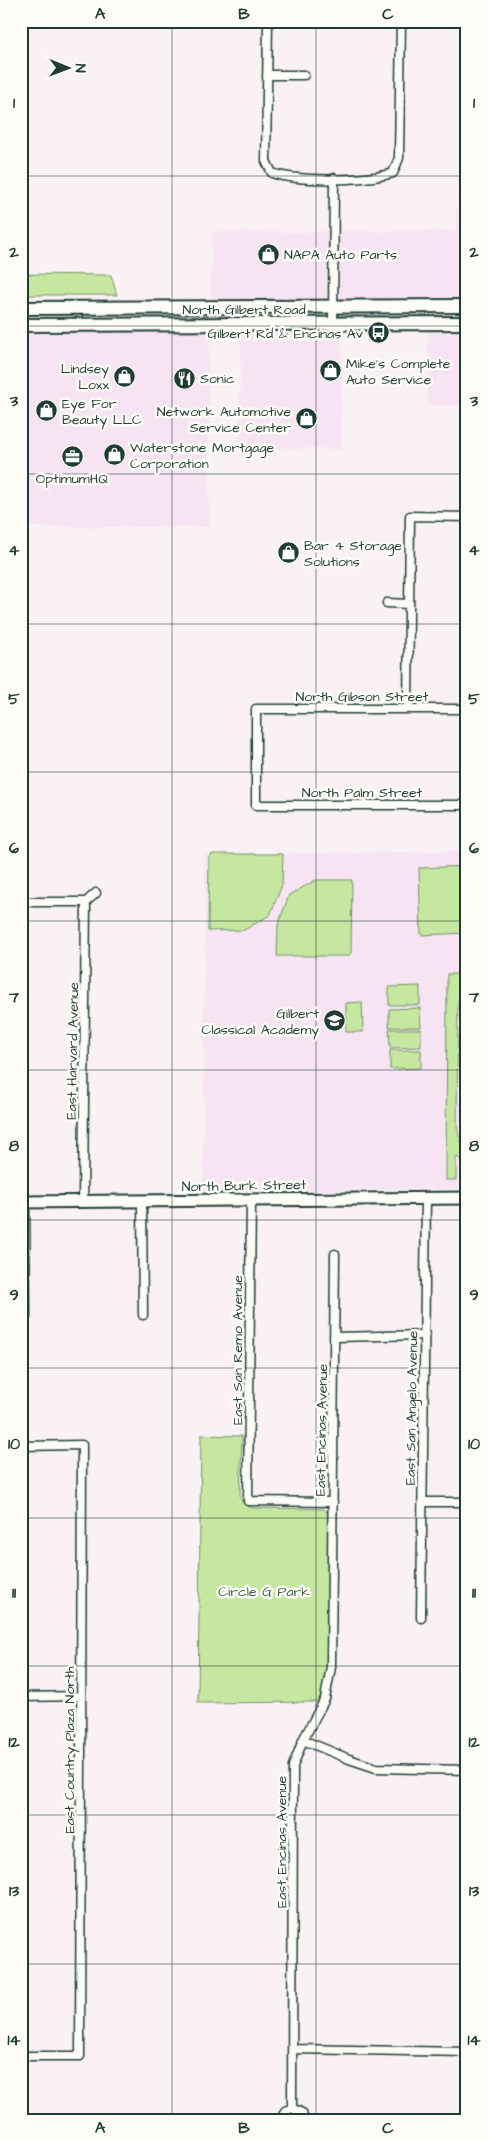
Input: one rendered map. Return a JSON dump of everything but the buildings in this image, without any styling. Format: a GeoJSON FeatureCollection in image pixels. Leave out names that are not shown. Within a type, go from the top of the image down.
{"type":"FeatureCollection","features":[{"type":"Feature","properties":{"kind":"main road"},"geometry":{"type":"LineString","coordinates":[[430,306],[430,323]]}},
{"type":"Feature","properties":{"kind":"main road","name":"North Gilbert Road"},"geometry":{"type":"LineString","coordinates":[[21,308],[467,306]]}},
{"type":"Feature","properties":{"kind":"main road"},"geometry":{"type":"LineString","coordinates":[[106,324],[111,318],[116,316],[151,314],[153,308]]}},
{"type":"Feature","properties":{"kind":"main road","name":"North Gilbert Road"},"geometry":{"type":"LineString","coordinates":[[21,325],[467,323]]}},
{"type":"Feature","properties":{"kind":"street"},"geometry":{"type":"LineString","coordinates":[[268,21],[266,161],[272,173],[285,177],[334,178],[383,176],[393,173],[399,158],[401,21]]}},
{"type":"Feature","properties":{"kind":"street"},"geometry":{"type":"LineString","coordinates":[[267,75],[304,75]]}},
{"type":"Feature","properties":{"kind":"street"},"geometry":{"type":"LineString","coordinates":[[333,324],[334,178]]}},
{"type":"Feature","properties":{"kind":"street"},"geometry":{"type":"LineString","coordinates":[[408,708],[410,516],[467,517]]}},
{"type":"Feature","properties":{"kind":"street"},"geometry":{"type":"LineString","coordinates":[[387,603],[409,604]]}},
{"type":"Feature","properties":{"kind":"street","name":"North Gibson Street"},"geometry":{"type":"LineString","coordinates":[[256,805],[256,709],[467,709]]}},
{"type":"Feature","properties":{"kind":"street","name":"North Palm Street"},"geometry":{"type":"LineString","coordinates":[[256,805],[467,805]]}},
{"type":"Feature","properties":{"kind":"street"},"geometry":{"type":"LineString","coordinates":[[21,902],[86,902],[96,893]]}},
{"type":"Feature","properties":{"kind":"street","name":"East Harvard Avenue"},"geometry":{"type":"LineString","coordinates":[[83,1201],[86,902]]}},
{"type":"Feature","properties":{"kind":"street","name":"East San Angelo Avenue"},"geometry":{"type":"LineString","coordinates":[[421,1618],[426,1198]]}},
{"type":"Feature","properties":{"kind":"street","name":"North Burk Street"},"geometry":{"type":"LineString","coordinates":[[23,1202],[467,1198]]}},
{"type":"Feature","properties":{"kind":"street","name":"East San Remo Avenue"},"geometry":{"type":"LineString","coordinates":[[251,1200],[248,1501],[333,1502]]}},
{"type":"Feature","properties":{"kind":"street"},"geometry":{"type":"LineString","coordinates":[[142,1201],[143,1315]]}},
{"type":"Feature","properties":{"kind":"street"},"geometry":{"type":"LineString","coordinates":[[23,1202],[26,1317]]}},
{"type":"Feature","properties":{"kind":"street","name":"East Encinas Avenue"},"geometry":{"type":"LineString","coordinates":[[292,2108],[293,1766],[303,1740],[325,1699],[332,1667],[335,1254]]}},
{"type":"Feature","properties":{"kind":"street"},"geometry":{"type":"LineString","coordinates":[[334,1337],[425,1335]]}},
{"type":"Feature","properties":{"kind":"street","name":"East Country Plaza North"},"geometry":{"type":"LineString","coordinates":[[21,1446],[82,1445],[80,2056],[21,2056]]}},
{"type":"Feature","properties":{"kind":"street"},"geometry":{"type":"LineString","coordinates":[[423,1502],[467,1502]]}},
{"type":"Feature","properties":{"kind":"street"},"geometry":{"type":"LineString","coordinates":[[21,1697],[82,1696]]}},
{"type":"Feature","properties":{"kind":"street"},"geometry":{"type":"LineString","coordinates":[[303,1740],[350,1760],[376,1768],[467,1770]]}},
{"type":"Feature","properties":{"kind":"street"},"geometry":{"type":"LineString","coordinates":[[293,2048],[467,2052]]}},
{"type":"Feature","properties":{"kind":"street"},"geometry":{"type":"LineString","coordinates":[[281,2120],[284,2111],[292,2108],[302,2113],[304,2120]]}},
{"type":"Feature","properties":{"kind":"shaded area"},"geometry":{"type":"Polygon","coordinates":[[[458,178],[467,178],[467,300],[211,299],[212,232],[456,231],[458,178]]]}},
{"type":"Feature","properties":{"kind":"shaded area"},"geometry":{"type":"Polygon","coordinates":[[[428,330],[467,330],[467,406],[427,406],[428,330]]]}},
{"type":"Feature","properties":{"kind":"shaded area"},"geometry":{"type":"Polygon","coordinates":[[[209,331],[209,527],[21,527],[21,332],[209,331]]]}},
{"type":"Feature","properties":{"kind":"shaded area"},"geometry":{"type":"Polygon","coordinates":[[[241,331],[342,331],[341,449],[239,448],[241,331]]]}},
{"type":"Feature","properties":{"kind":"shaded area","name":"Gilbert Classical Academy"},"geometry":{"type":"Polygon","coordinates":[[[467,851],[467,1188],[203,1192],[205,855],[467,851]]]}},
{"type":"Feature","properties":{"kind":"green space"},"geometry":{"type":"Polygon","coordinates":[[[21,274],[111,275],[117,295],[21,295],[21,274]]]}},
{"type":"Feature","properties":{"kind":"green space"},"geometry":{"type":"Polygon","coordinates":[[[212,854],[283,854],[282,885],[270,915],[244,930],[208,931],[209,857],[212,854]]]}},
{"type":"Feature","properties":{"kind":"green space"},"geometry":{"type":"Polygon","coordinates":[[[467,866],[467,933],[421,935],[419,868],[467,866]]]}},
{"type":"Feature","properties":{"kind":"green space"},"geometry":{"type":"Polygon","coordinates":[[[316,880],[352,880],[351,953],[348,956],[277,956],[278,925],[289,895],[316,880]]]}},
{"type":"Feature","properties":{"kind":"green space"},"geometry":{"type":"Polygon","coordinates":[[[467,965],[467,980],[461,989],[458,1003],[457,1127],[460,1140],[467,1151],[467,1165],[456,1156],[456,1180],[446,1180],[447,974],[458,974],[467,965]]]}},
{"type":"Feature","properties":{"kind":"green space"},"geometry":{"type":"Polygon","coordinates":[[[420,986],[420,1005],[389,1005],[389,987],[420,986]]]}},
{"type":"Feature","properties":{"kind":"green space"},"geometry":{"type":"Polygon","coordinates":[[[463,990],[467,990],[467,1122],[462,1122],[463,990]]]}},
{"type":"Feature","properties":{"kind":"green space"},"geometry":{"type":"Polygon","coordinates":[[[362,1002],[363,1032],[346,1032],[346,1003],[362,1002]]]}},
{"type":"Feature","properties":{"kind":"green space"},"geometry":{"type":"Polygon","coordinates":[[[420,1008],[421,1027],[389,1027],[389,1009],[420,1008]]]}},
{"type":"Feature","properties":{"kind":"green space"},"geometry":{"type":"Polygon","coordinates":[[[389,1029],[421,1029],[421,1047],[390,1048],[389,1029]]]}},
{"type":"Feature","properties":{"kind":"green space"},"geometry":{"type":"Polygon","coordinates":[[[390,1050],[421,1050],[421,1068],[390,1069],[390,1050]]]}},
{"type":"Feature","properties":{"kind":"green space","name":"Circle G Park"},"geometry":{"type":"Polygon","coordinates":[[[201,1435],[242,1436],[240,1495],[242,1502],[251,1508],[324,1509],[329,1514],[328,1668],[319,1702],[198,1703],[201,1435]]]}},
{"type":"Feature","properties":{"kind":"place","name":"NAPA Auto Parts"},"geometry":{"type":"Point","coordinates":[268,254]}},
{"type":"Feature","properties":{"kind":"place","name":"Gilbert Rd & Encinas Av"},"geometry":{"type":"Point","coordinates":[379,333]}},
{"type":"Feature","properties":{"kind":"place","name":"Mike's Complete Auto Service"},"geometry":{"type":"Point","coordinates":[330,371]}},
{"type":"Feature","properties":{"kind":"place","name":"Lindsey Loxx"},"geometry":{"type":"Point","coordinates":[125,376]}},
{"type":"Feature","properties":{"kind":"place","name":"Sonic"},"geometry":{"type":"Point","coordinates":[184,378]}},
{"type":"Feature","properties":{"kind":"place","name":"Eye For Beauty LLC"},"geometry":{"type":"Point","coordinates":[46,411]}},
{"type":"Feature","properties":{"kind":"place","name":"Network Automotive Service Center"},"geometry":{"type":"Point","coordinates":[307,419]}},
{"type":"Feature","properties":{"kind":"place","name":"Waterstone Mortgage Corporation"},"geometry":{"type":"Point","coordinates":[114,455]}},
{"type":"Feature","properties":{"kind":"place","name":"OptimumHQ"},"geometry":{"type":"Point","coordinates":[72,456]}},
{"type":"Feature","properties":{"kind":"place","name":"Bar 4 Storage Solutions"},"geometry":{"type":"Point","coordinates":[288,553]}},
{"type":"Feature","properties":{"kind":"place","name":"Gilbert Classical Academy"},"geometry":{"type":"Point","coordinates":[335,1021]}}]}
